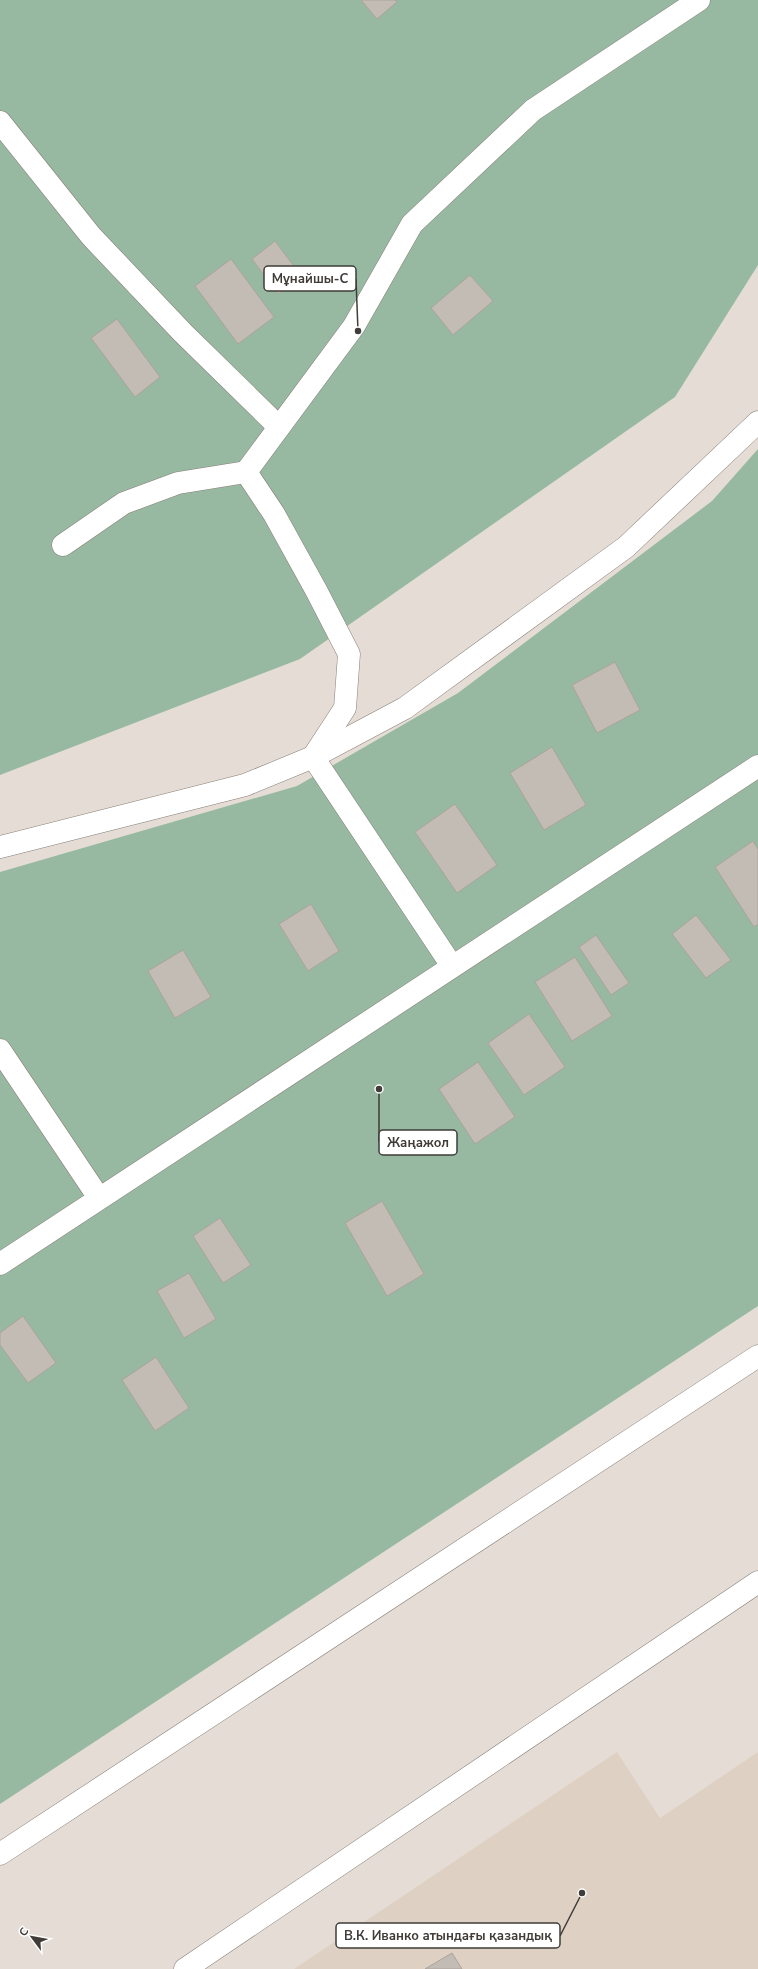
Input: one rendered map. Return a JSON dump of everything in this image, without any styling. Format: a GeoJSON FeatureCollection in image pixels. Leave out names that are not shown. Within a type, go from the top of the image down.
{"type":"FeatureCollection","features":[{"type":"Feature","properties":{"kind":"street"},"geometry":{"type":"LineString","coordinates":[[63,545],[124,503],[178,483],[246,472],[354,326],[412,224],[533,110],[699,0]]}},
{"type":"Feature","properties":{"kind":"street"},"geometry":{"type":"LineString","coordinates":[[0,122],[92,236],[182,333],[279,427]]}},
{"type":"Feature","properties":{"kind":"street"},"geometry":{"type":"LineString","coordinates":[[0,847],[245,785],[313,757],[405,708],[626,547],[758,422]]}},
{"type":"Feature","properties":{"kind":"street"},"geometry":{"type":"LineString","coordinates":[[246,472],[285,534],[348,654],[345,708],[313,757]]}},
{"type":"Feature","properties":{"kind":"street"},"geometry":{"type":"LineString","coordinates":[[313,757],[452,966]]}},
{"type":"Feature","properties":{"kind":"street"},"geometry":{"type":"LineString","coordinates":[[0,1264],[758,766]]}},
{"type":"Feature","properties":{"kind":"street"},"geometry":{"type":"LineString","coordinates":[[0,1050],[99,1198]]}},
{"type":"Feature","properties":{"kind":"street"},"geometry":{"type":"LineString","coordinates":[[0,1854],[758,1356]]}},
{"type":"Feature","properties":{"kind":"street"},"geometry":{"type":"LineString","coordinates":[[185,1969],[758,1582]]}},
{"type":"Feature","properties":{"kind":"shaded area"},"geometry":{"type":"Polygon","coordinates":[[[617,1752],[660,1818],[758,1752],[758,1969],[294,1969],[617,1752]]]}},
{"type":"Feature","properties":{"kind":"green space"},"geometry":{"type":"Polygon","coordinates":[[[0,0],[758,0],[758,265],[675,397],[300,659],[0,775],[0,0]]]}},
{"type":"Feature","properties":{"kind":"green space"},"geometry":{"type":"Polygon","coordinates":[[[758,449],[758,1306],[0,1804],[0,872],[297,786],[458,693],[712,501],[758,449]]]}},
{"type":"Feature","properties":{"kind":"building"},"geometry":{"type":"Polygon","coordinates":[[[361,0],[395,0],[397,2],[377,19],[361,0]]]}},
{"type":"Feature","properties":{"kind":"building"},"geometry":{"type":"Polygon","coordinates":[[[275,241],[302,277],[278,294],[252,259],[275,241]]]}},
{"type":"Feature","properties":{"kind":"building"},"geometry":{"type":"Polygon","coordinates":[[[231,259],[274,317],[238,344],[195,286],[231,259]]]}},
{"type":"Feature","properties":{"kind":"building"},"geometry":{"type":"Polygon","coordinates":[[[470,275],[493,301],[453,335],[431,308],[470,275]]]}},
{"type":"Feature","properties":{"kind":"building"},"geometry":{"type":"Polygon","coordinates":[[[117,319],[160,377],[135,397],[91,338],[117,319]]]}},
{"type":"Feature","properties":{"kind":"building"},"geometry":{"type":"Polygon","coordinates":[[[615,662],[640,710],[597,733],[572,685],[615,662]]]}},
{"type":"Feature","properties":{"kind":"building"},"geometry":{"type":"Polygon","coordinates":[[[552,747],[586,805],[544,830],[510,773],[552,747]]]}},
{"type":"Feature","properties":{"kind":"building"},"geometry":{"type":"Polygon","coordinates":[[[455,804],[497,865],[457,893],[415,832],[455,804]]]}},
{"type":"Feature","properties":{"kind":"building"},"geometry":{"type":"Polygon","coordinates":[[[753,841],[758,849],[758,924],[754,927],[715,867],[753,841]]]}},
{"type":"Feature","properties":{"kind":"building"},"geometry":{"type":"Polygon","coordinates":[[[311,904],[339,951],[308,971],[279,924],[311,904]]]}},
{"type":"Feature","properties":{"kind":"building"},"geometry":{"type":"Polygon","coordinates":[[[696,915],[731,960],[706,978],[672,934],[696,915]]]}},
{"type":"Feature","properties":{"kind":"building"},"geometry":{"type":"Polygon","coordinates":[[[596,935],[629,983],[611,995],[579,947],[596,935]]]}},
{"type":"Feature","properties":{"kind":"building"},"geometry":{"type":"Polygon","coordinates":[[[183,950],[211,997],[175,1018],[148,971],[183,950]]]}},
{"type":"Feature","properties":{"kind":"building"},"geometry":{"type":"Polygon","coordinates":[[[575,957],[612,1016],[572,1041],[535,982],[575,957]]]}},
{"type":"Feature","properties":{"kind":"building"},"geometry":{"type":"Polygon","coordinates":[[[529,1014],[565,1067],[524,1095],[488,1043],[529,1014]]]}},
{"type":"Feature","properties":{"kind":"building"},"geometry":{"type":"Polygon","coordinates":[[[478,1062],[515,1117],[475,1144],[439,1089],[478,1062]]]}},
{"type":"Feature","properties":{"kind":"building"},"geometry":{"type":"Polygon","coordinates":[[[382,1201],[424,1274],[387,1296],[345,1223],[382,1201]]]}},
{"type":"Feature","properties":{"kind":"building"},"geometry":{"type":"Polygon","coordinates":[[[220,1218],[251,1265],[223,1283],[193,1236],[220,1218]]]}},
{"type":"Feature","properties":{"kind":"building"},"geometry":{"type":"Polygon","coordinates":[[[189,1273],[216,1319],[184,1338],[157,1291],[189,1273]]]}},
{"type":"Feature","properties":{"kind":"building"},"geometry":{"type":"Polygon","coordinates":[[[23,1316],[56,1363],[28,1383],[0,1345],[0,1333],[23,1316]]]}},
{"type":"Feature","properties":{"kind":"building"},"geometry":{"type":"Polygon","coordinates":[[[156,1357],[189,1408],[155,1431],[122,1380],[156,1357]]]}},
{"type":"Feature","properties":{"kind":"building"},"geometry":{"type":"Polygon","coordinates":[[[452,1953],[462,1969],[425,1969],[452,1953]]]}},
{"type":"Feature","properties":{"kind":"place","name":"Мұнайшы-С"},"geometry":{"type":"Point","coordinates":[358,331]}},
{"type":"Feature","properties":{"kind":"place","name":"Жаңажол"},"geometry":{"type":"Point","coordinates":[379,1089]}},
{"type":"Feature","properties":{"kind":"place","name":"В.К. Иванко атындағы қазандық"},"geometry":{"type":"Point","coordinates":[582,1893]}}]}
